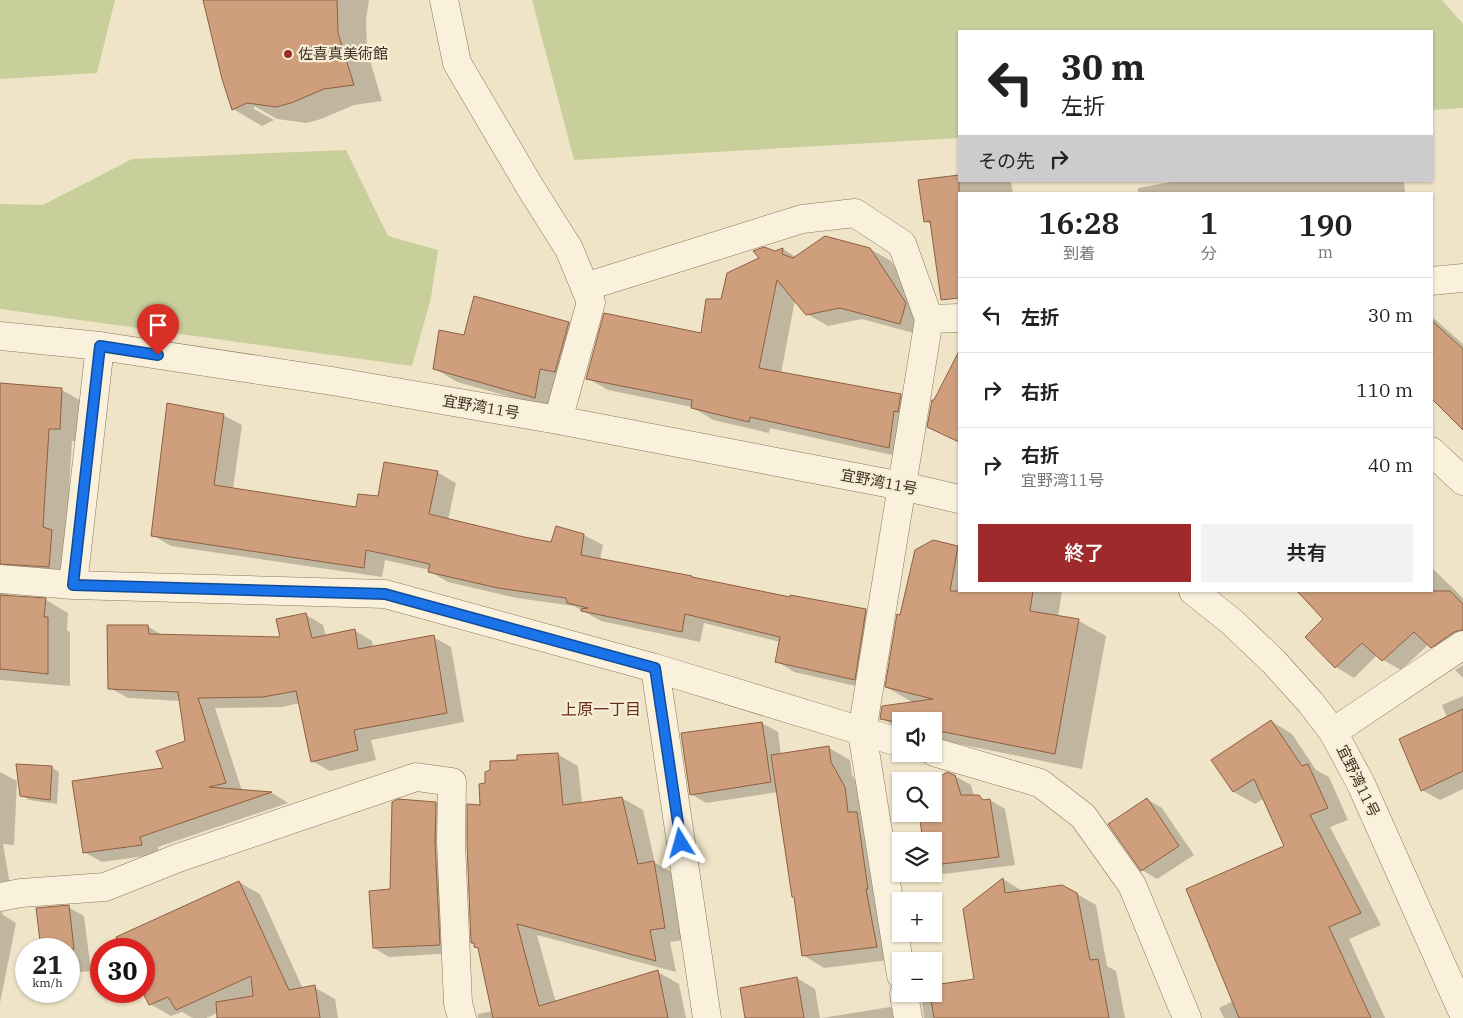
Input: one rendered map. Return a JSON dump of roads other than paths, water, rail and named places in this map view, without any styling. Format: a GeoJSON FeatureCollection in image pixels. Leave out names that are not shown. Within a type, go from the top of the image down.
{"type":"FeatureCollection","features":[{"type":"Feature","properties":{"kind":"street"},"geometry":{"type":"LineString","coordinates":[[444,0],[457,63],[569,249],[591,302],[558,420]]}},
{"type":"Feature","properties":{"kind":"street"},"geometry":{"type":"LineString","coordinates":[[585,287],[802,219],[856,213],[902,244],[929,319],[862,732],[897,952]]}},
{"type":"Feature","properties":{"kind":"street"},"geometry":{"type":"LineString","coordinates":[[1433,282],[1463,278]]}},
{"type":"Feature","properties":{"kind":"street"},"geometry":{"type":"LineString","coordinates":[[929,319],[958,318]]}},
{"type":"Feature","properties":{"kind":"street","name":"宜野湾11号"},"geometry":{"type":"LineString","coordinates":[[0,336],[100,346],[332,381],[558,420],[902,486],[958,499]]}},
{"type":"Feature","properties":{"kind":"street"},"geometry":{"type":"LineString","coordinates":[[73,585],[100,346]]}},
{"type":"Feature","properties":{"kind":"street"},"geometry":{"type":"LineString","coordinates":[[1433,453],[1463,481]]}},
{"type":"Feature","properties":{"kind":"street"},"geometry":{"type":"LineString","coordinates":[[0,579],[73,585],[385,594],[655,668],[892,740]]}},
{"type":"Feature","properties":{"kind":"street","name":"宜野湾11号"},"geometry":{"type":"LineString","coordinates":[[1194,592],[1232,622],[1274,662],[1310,702],[1333,732],[1361,784],[1463,1013]]}},
{"type":"Feature","properties":{"kind":"street"},"geometry":{"type":"LineString","coordinates":[[1333,732],[1463,645]]}},
{"type":"Feature","properties":{"kind":"street"},"geometry":{"type":"LineString","coordinates":[[655,668],[708,1018]]}},
{"type":"Feature","properties":{"kind":"street"},"geometry":{"type":"LineString","coordinates":[[942,754],[1040,783],[1083,816],[1132,885],[1187,1018]]}},
{"type":"Feature","properties":{"kind":"street"},"geometry":{"type":"LineString","coordinates":[[0,897],[21,893],[104,887],[178,858],[416,777],[452,782],[451,842],[458,1002],[462,1018]]}},
{"type":"Feature","properties":{"kind":"street"},"geometry":{"type":"LineString","coordinates":[[905,1002],[908,1018]]}},
{"type":"Feature","properties":{"kind":"place","name":"佐喜真美術館"},"geometry":{"type":"Point","coordinates":[288,54]}},
{"type":"Feature","properties":{"kind":"district","name":"上原一丁目"},"geometry":{"type":"Point","coordinates":[601,709]}}]}
